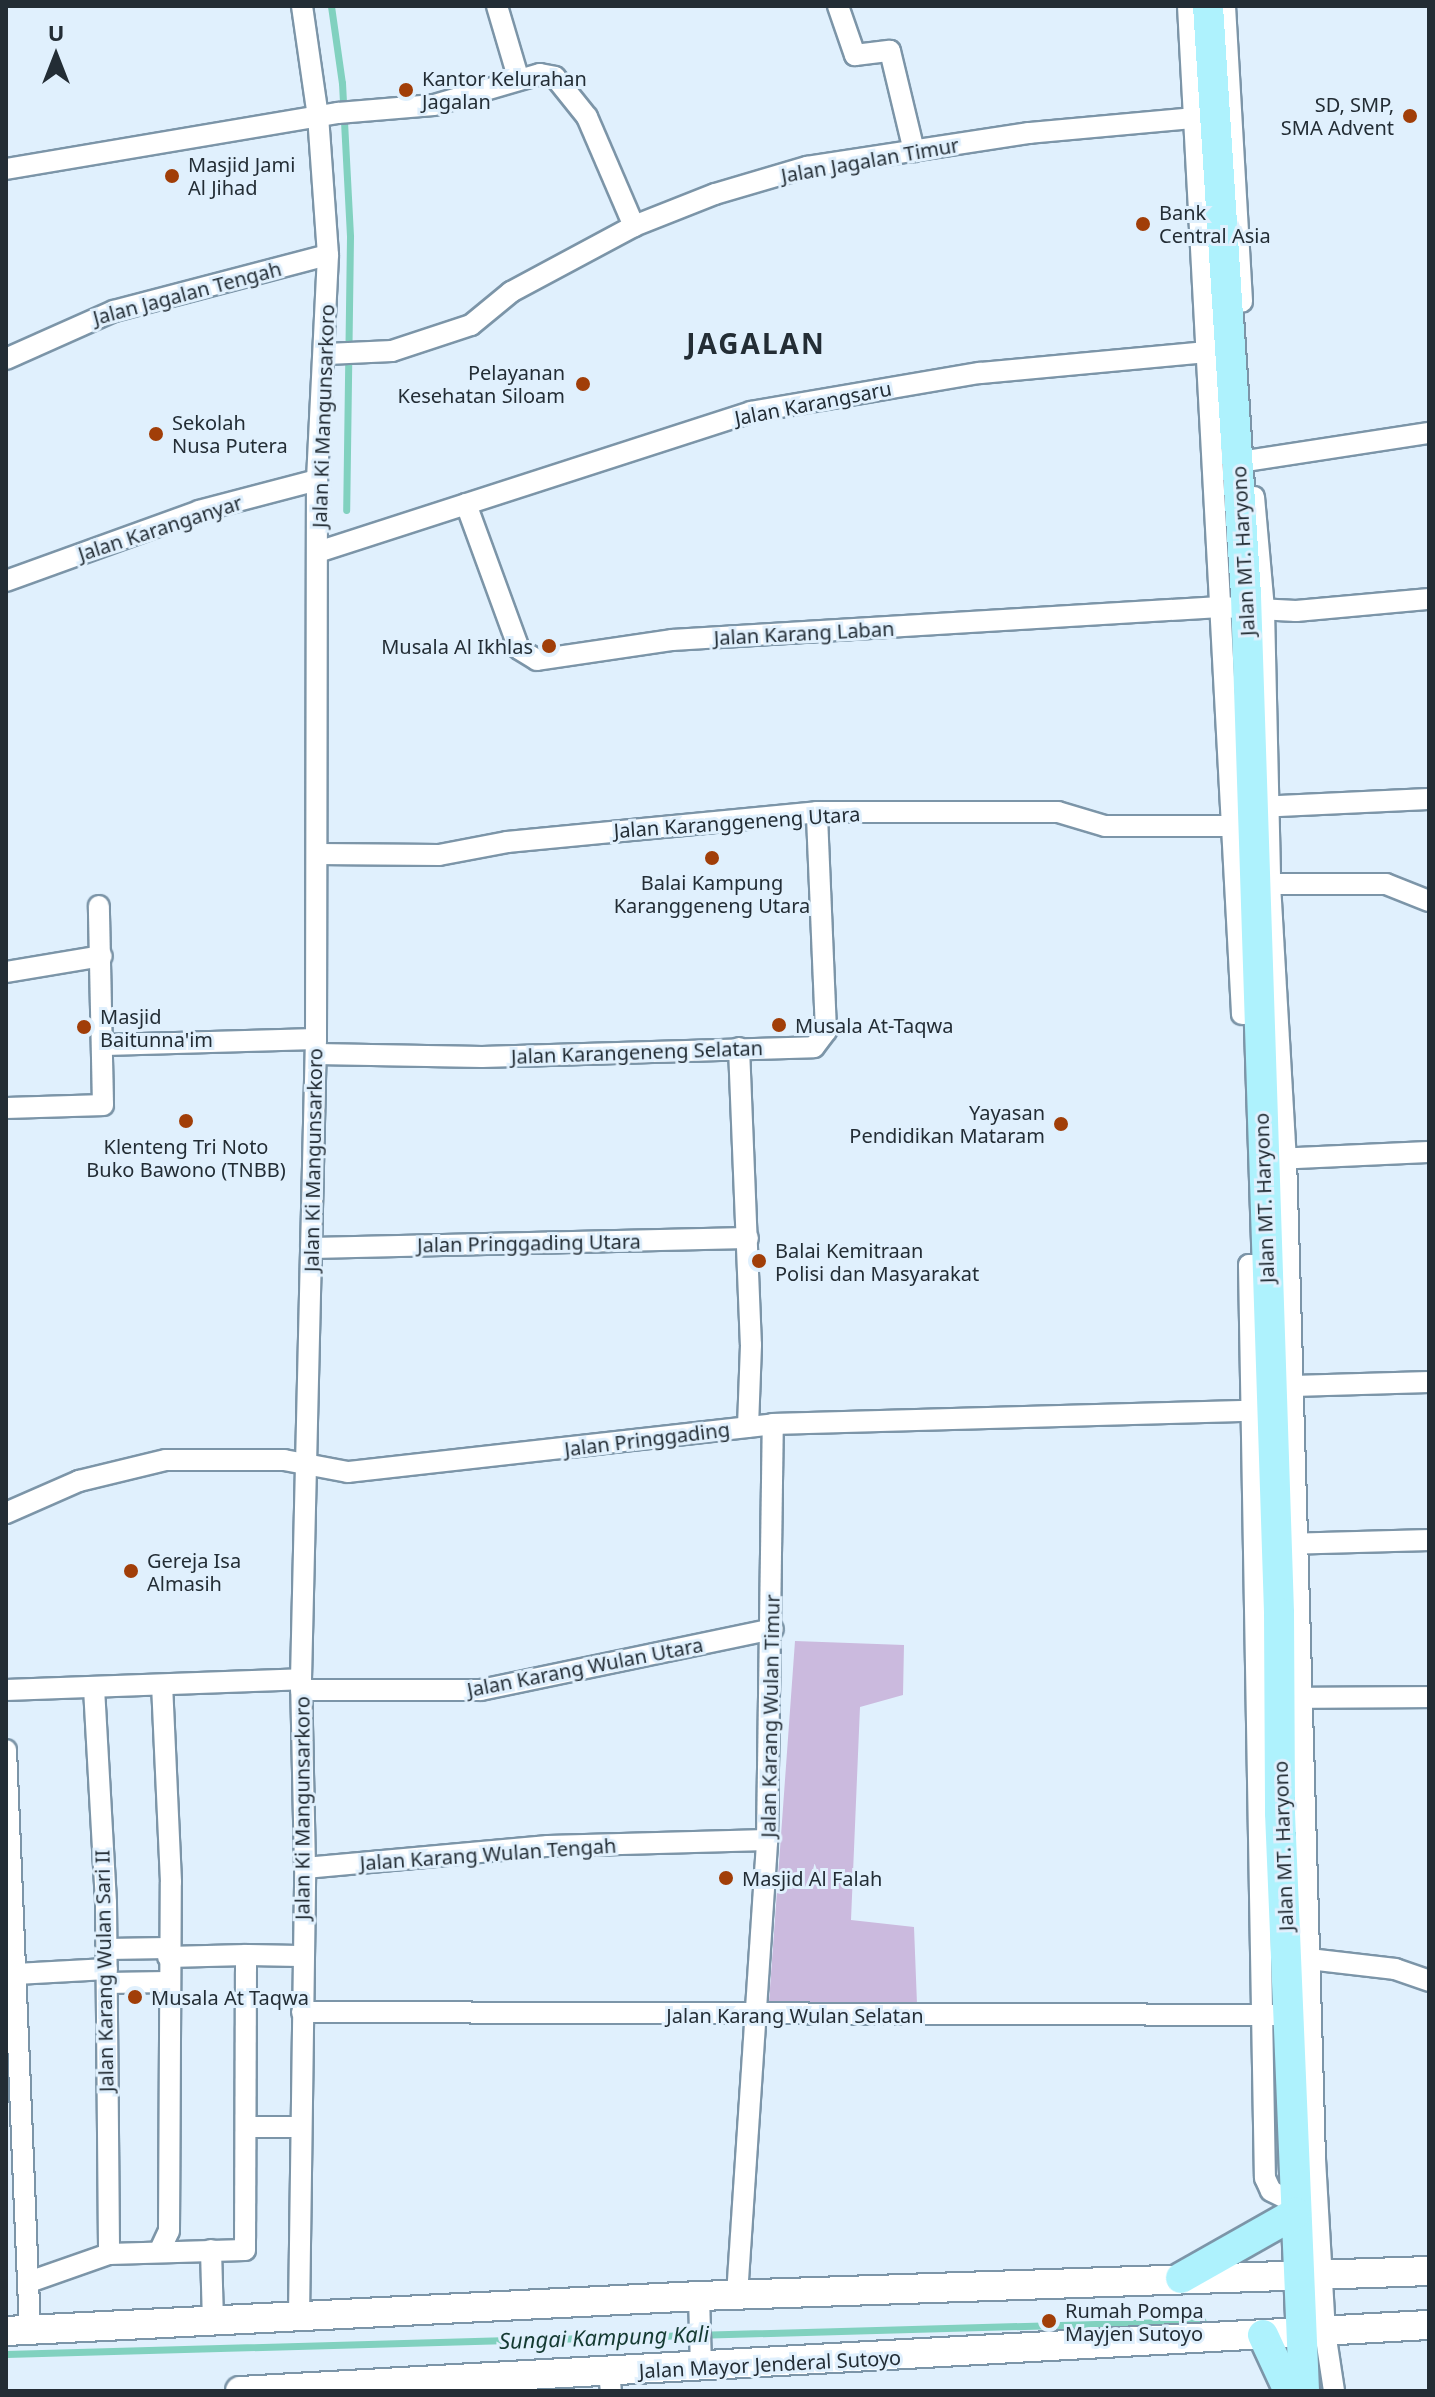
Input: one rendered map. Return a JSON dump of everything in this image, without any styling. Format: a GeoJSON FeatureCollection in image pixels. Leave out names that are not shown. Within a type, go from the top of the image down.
{"type":"FeatureCollection","features":[{"type":"Feature","properties":{"kind":"main road","name":"Jalan MT. Haryono"},"geometry":{"type":"LineString","coordinates":[[1208,6],[1203,117],[1208,189],[1228,360],[1245,462],[1240,774],[1252,816],[1262,884],[1250,1014],[1271,1090],[1264,1145],[1258,1265],[1279,1295],[1264,1472],[1287,1544],[1298,1959],[1275,2015],[1296,2208],[1310,2274],[1312,2333],[1304,2391]]}},
{"type":"Feature","properties":{"kind":"main road"},"geometry":{"type":"LineString","coordinates":[[1181,2278],[1296,2208]]}},
{"type":"Feature","properties":{"kind":"main road"},"geometry":{"type":"LineString","coordinates":[[18,2330],[299,2316],[699,2308],[737,2295],[1429,2271]]}},
{"type":"Feature","properties":{"kind":"main road","name":"Jalan Mayor Jenderal Sutoyo"},"geometry":{"type":"LineString","coordinates":[[240,2391],[610,2382],[700,2356],[1312,2333],[1429,2325]]}},
{"type":"Feature","properties":{"kind":"main road"},"geometry":{"type":"LineString","coordinates":[[1263,2335],[1289,2391]]}},
{"type":"Feature","properties":{"kind":"street","name":"Jalan Ki Mangunsarkoro"},"geometry":{"type":"LineString","coordinates":[[299,2316],[305,1868],[301,1684],[316,1046],[317,480],[341,354],[328,255],[336,114],[302,6]]}},
{"type":"Feature","properties":{"kind":"street"},"geometry":{"type":"LineString","coordinates":[[497,6],[518,77]]}},
{"type":"Feature","properties":{"kind":"street"},"geometry":{"type":"LineString","coordinates":[[838,6],[855,55],[890,51],[914,151]]}},
{"type":"Feature","properties":{"kind":"street"},"geometry":{"type":"LineString","coordinates":[[1197,6],[1188,6],[1203,117]]}},
{"type":"Feature","properties":{"kind":"street"},"geometry":{"type":"LineString","coordinates":[[1225,6],[1228,360],[1244,609],[1252,816],[1250,1014]]}},
{"type":"Feature","properties":{"kind":"street"},"geometry":{"type":"LineString","coordinates":[[6,169],[336,114],[434,105],[518,77],[554,76],[587,117],[634,226]]}},
{"type":"Feature","properties":{"kind":"street","name":"Jalan Jagalan Timur"},"geometry":{"type":"LineString","coordinates":[[341,354],[418,345],[471,325],[511,292],[634,226],[715,194],[807,167],[1029,133],[1203,117]]}},
{"type":"Feature","properties":{"kind":"street","name":"Jalan Jagalan Tengah"},"geometry":{"type":"LineString","coordinates":[[6,359],[114,311],[328,255]]}},
{"type":"Feature","properties":{"kind":"street","name":"Jalan Karangsaru"},"geometry":{"type":"LineString","coordinates":[[318,552],[751,412],[980,373],[1228,360]]}},
{"type":"Feature","properties":{"kind":"street"},"geometry":{"type":"LineString","coordinates":[[1245,462],[1429,433]]}},
{"type":"Feature","properties":{"kind":"street","name":"Jalan Karanganyar"},"geometry":{"type":"LineString","coordinates":[[6,581],[199,511],[317,480]]}},
{"type":"Feature","properties":{"kind":"street","name":"Jalan Karang Laban"},"geometry":{"type":"LineString","coordinates":[[466,504],[519,649],[537,660],[672,640],[1429,599]]}},
{"type":"Feature","properties":{"kind":"street","name":"Jalan Karanggeneng Utara"},"geometry":{"type":"LineString","coordinates":[[317,854],[439,855],[507,842],[817,812],[1058,812],[1105,826],[1429,799]]}},
{"type":"Feature","properties":{"kind":"street","name":"Jalan Karangeneng Selatan"},"geometry":{"type":"LineString","coordinates":[[105,1045],[283,1040],[316,1046],[482,1057],[814,1047],[825,1036],[817,812]]}},
{"type":"Feature","properties":{"kind":"street"},"geometry":{"type":"LineString","coordinates":[[1271,1090],[1262,884],[1386,884],[1429,901]]}},
{"type":"Feature","properties":{"kind":"street"},"geometry":{"type":"LineString","coordinates":[[6,1108],[103,1105],[105,1045],[99,906]]}},
{"type":"Feature","properties":{"kind":"street"},"geometry":{"type":"LineString","coordinates":[[6,972],[102,956]]}},
{"type":"Feature","properties":{"kind":"street"},"geometry":{"type":"LineString","coordinates":[[739,1048],[748,1238],[748,1427]]}},
{"type":"Feature","properties":{"kind":"street"},"geometry":{"type":"LineString","coordinates":[[1279,1295],[1264,1145],[1429,1152]]}},
{"type":"Feature","properties":{"kind":"street","name":"Jalan Pringgading Utara"},"geometry":{"type":"LineString","coordinates":[[311,1248],[748,1238]]}},
{"type":"Feature","properties":{"kind":"street"},"geometry":{"type":"LineString","coordinates":[[1258,1265],[1287,1544],[1429,1540]]}},
{"type":"Feature","properties":{"kind":"street","name":"Jalan Pringgading"},"geometry":{"type":"LineString","coordinates":[[6,1513],[130,1466],[166,1460],[284,1460],[307,1467],[385,1469],[773,1424],[1271,1398],[1429,1382]]}},
{"type":"Feature","properties":{"kind":"street","name":"Jalan Karang Wulan Timur"},"geometry":{"type":"LineString","coordinates":[[737,2295],[767,1840],[773,1629],[773,1424]]}},
{"type":"Feature","properties":{"kind":"street"},"geometry":{"type":"LineString","coordinates":[[1264,1472],[1253,1711],[1275,2015]]}},
{"type":"Feature","properties":{"kind":"street","name":"Jalan Karang Wulan Utara"},"geometry":{"type":"LineString","coordinates":[[162,1686],[280,1681],[481,1690],[773,1629]]}},
{"type":"Feature","properties":{"kind":"street"},"geometry":{"type":"LineString","coordinates":[[6,1690],[162,1686],[171,1882],[167,1982],[169,2231],[160,2250]]}},
{"type":"Feature","properties":{"kind":"street","name":"Jalan Karang Wulan Sari II"},"geometry":{"type":"LineString","coordinates":[[94,1688],[107,1967],[109,2254]]}},
{"type":"Feature","properties":{"kind":"street"},"geometry":{"type":"LineString","coordinates":[[1290,1698],[1429,1697]]}},
{"type":"Feature","properties":{"kind":"street"},"geometry":{"type":"LineString","coordinates":[[6,1750],[10,1923],[16,1974],[12,2068],[29,2282],[18,2330]]}},
{"type":"Feature","properties":{"kind":"street","name":"Jalan Karang Wulan Tengah"},"geometry":{"type":"LineString","coordinates":[[305,1868],[548,1846],[767,1840]]}},
{"type":"Feature","properties":{"kind":"street"},"geometry":{"type":"LineString","coordinates":[[16,1974],[107,1967],[168,1952],[302,1956]]}},
{"type":"Feature","properties":{"kind":"street"},"geometry":{"type":"LineString","coordinates":[[29,2282],[109,2254],[160,2250],[245,2250],[246,1955]]}},
{"type":"Feature","properties":{"kind":"street"},"geometry":{"type":"LineString","coordinates":[[1310,2274],[1298,1959],[1426,1971]]}},
{"type":"Feature","properties":{"kind":"street"},"geometry":{"type":"LineString","coordinates":[[107,1967],[167,1982]]}},
{"type":"Feature","properties":{"kind":"street","name":"Jalan Karang Wulan Selatan"},"geometry":{"type":"LineString","coordinates":[[302,2012],[754,2016],[1275,2015]]}},
{"type":"Feature","properties":{"kind":"street"},"geometry":{"type":"LineString","coordinates":[[246,2127],[300,2127]]}},
{"type":"Feature","properties":{"kind":"street"},"geometry":{"type":"LineString","coordinates":[[211,2250],[213,2320]]}},
{"type":"Feature","properties":{"kind":"street"},"geometry":{"type":"LineString","coordinates":[[699,2308],[700,2356]]}},
{"type":"Feature","properties":{"kind":"street"},"geometry":{"type":"LineString","coordinates":[[1312,2333],[1334,2391]]}},
{"type":"Feature","properties":{"kind":"shaded area"},"geometry":{"type":"Polygon","coordinates":[[[795,1641],[904,1645],[903,1695],[860,1707],[851,1920],[914,1927],[917,2004],[769,2002],[795,1641]]]}},
{"type":"Feature","properties":{"kind":"waterway"},"geometry":{"type":"LineString","coordinates":[[331,6],[342,83],[350,237],[346,510]]}},
{"type":"Feature","properties":{"kind":"waterway","name":"Sungai Kampung Kali"},"geometry":{"type":"LineString","coordinates":[[6,2354],[1203,2321]]}},
{"type":"Feature","properties":{"kind":"place","name":"Kantor Kelurahan Jagalan"},"geometry":{"type":"Point","coordinates":[406,90]}},
{"type":"Feature","properties":{"kind":"place","name":"SD, SMP, SMA Advent"},"geometry":{"type":"Point","coordinates":[1410,116]}},
{"type":"Feature","properties":{"kind":"place","name":"Masjid Jami Al Jihad"},"geometry":{"type":"Point","coordinates":[172,176]}},
{"type":"Feature","properties":{"kind":"place","name":"Bank Central Asia"},"geometry":{"type":"Point","coordinates":[1143,224]}},
{"type":"Feature","properties":{"kind":"place","name":"Pelayanan Kesehatan Siloam"},"geometry":{"type":"Point","coordinates":[583,384]}},
{"type":"Feature","properties":{"kind":"place","name":"Sekolah Nusa Putera"},"geometry":{"type":"Point","coordinates":[156,434]}},
{"type":"Feature","properties":{"kind":"place","name":"Musala Al Ikhlas"},"geometry":{"type":"Point","coordinates":[549,646]}},
{"type":"Feature","properties":{"kind":"place","name":"Balai Kampung Karanggeneng Utara"},"geometry":{"type":"Point","coordinates":[712,858]}},
{"type":"Feature","properties":{"kind":"place","name":"Musala At-Taqwa"},"geometry":{"type":"Point","coordinates":[779,1025]}},
{"type":"Feature","properties":{"kind":"place","name":"Masjid Baitunna'im"},"geometry":{"type":"Point","coordinates":[84,1027]}},
{"type":"Feature","properties":{"kind":"place","name":"Klenteng Tri Noto Buko Bawono (TNBB)"},"geometry":{"type":"Point","coordinates":[186,1121]}},
{"type":"Feature","properties":{"kind":"place","name":"Yayasan Pendidikan Mataram"},"geometry":{"type":"Point","coordinates":[1061,1124]}},
{"type":"Feature","properties":{"kind":"place","name":"Balai Kemitraan Polisi dan Masyarakat"},"geometry":{"type":"Point","coordinates":[759,1261]}},
{"type":"Feature","properties":{"kind":"place","name":"Gereja Isa Almasih"},"geometry":{"type":"Point","coordinates":[131,1571]}},
{"type":"Feature","properties":{"kind":"place","name":"Masjid Al Falah"},"geometry":{"type":"Point","coordinates":[726,1878]}},
{"type":"Feature","properties":{"kind":"place","name":"Musala At Taqwa"},"geometry":{"type":"Point","coordinates":[135,1997]}},
{"type":"Feature","properties":{"kind":"place","name":"Rumah Pompa Mayjen Sutoyo"},"geometry":{"type":"Point","coordinates":[1049,2321]}},
{"type":"Feature","properties":{"kind":"district","name":"JAGALAN"},"geometry":{"type":"Point","coordinates":[756,343]}}]}
